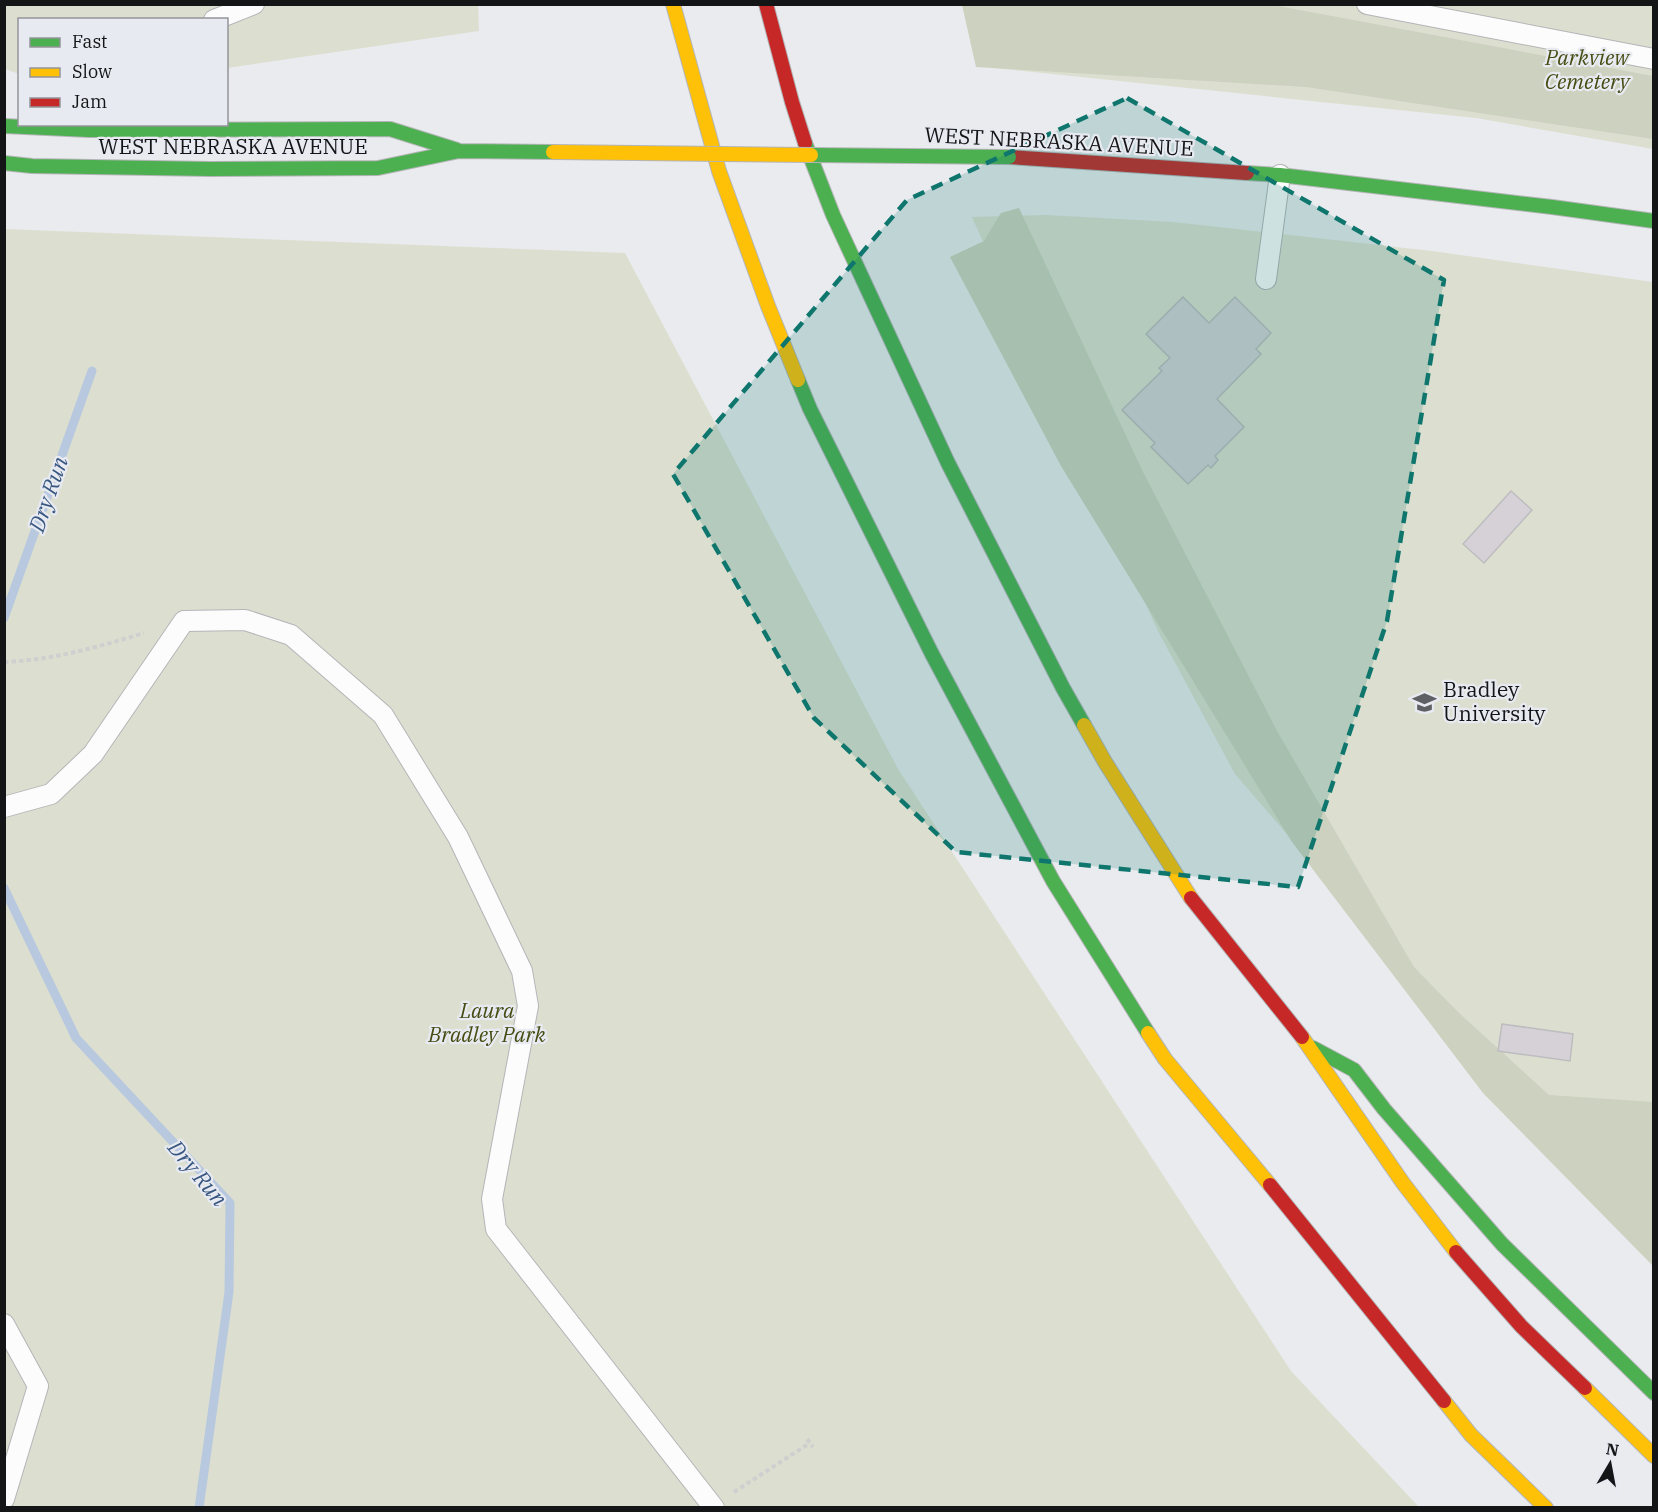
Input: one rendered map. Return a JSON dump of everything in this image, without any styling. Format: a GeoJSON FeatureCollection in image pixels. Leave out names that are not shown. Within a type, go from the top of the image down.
{"type":"FeatureCollection","features":[{"type":"Feature","properties":{"kind":"main road"},"geometry":{"type":"LineString","coordinates":[[673,4],[733,211],[768,306],[806,398],[932,654],[1034,848],[1091,944],[1165,1059],[1281,1198],[1471,1435],[1499,1480]]}},
{"type":"Feature","properties":{"kind":"main road"},"geometry":{"type":"LineString","coordinates":[[766,4],[802,134],[833,215],[867,292],[948,463],[1063,688],[1111,772],[1196,905],[1309,1046],[1403,1183],[1468,1267],[1521,1326],[1653,1456]]}},
{"type":"Feature","properties":{"kind":"main road","name":"WEST NEBRASKA AVENUE"},"geometry":{"type":"LineString","coordinates":[[4,126],[45,126],[89,130],[390,129],[459,151]]}},
{"type":"Feature","properties":{"kind":"main road","name":"WEST NEBRASKA AVENUE"},"geometry":{"type":"LineString","coordinates":[[4,163],[32,166],[187,169],[378,168],[459,151],[1009,157],[1280,175],[1653,221]]}},
{"type":"Feature","properties":{"kind":"main road"},"geometry":{"type":"LineString","coordinates":[[1309,1046],[1354,1071],[1502,1244],[1653,1393]]}},
{"type":"Feature","properties":{"kind":"main road"},"geometry":{"type":"LineString","coordinates":[[1471,1435],[1546,1508]]}},
{"type":"Feature","properties":{"kind":"lane"},"geometry":{"type":"LineString","coordinates":[[219,18],[254,4]]}},
{"type":"Feature","properties":{"kind":"lane"},"geometry":{"type":"LineString","coordinates":[[1367,4],[1653,59]]}},
{"type":"Feature","properties":{"kind":"lane"},"geometry":{"type":"LineString","coordinates":[[1266,279],[1280,175]]}},
{"type":"Feature","properties":{"kind":"lane"},"geometry":{"type":"LineString","coordinates":[[4,807],[51,794],[93,754],[184,621],[245,620],[291,635],[383,715],[458,837],[522,971],[528,1006],[492,1199],[496,1229],[714,1506]]}},
{"type":"Feature","properties":{"kind":"lane"},"geometry":{"type":"LineString","coordinates":[[4,1324],[38,1386],[4,1499]]}},
{"type":"Feature","properties":{"kind":"path"},"geometry":{"type":"LineString","coordinates":[[4,662],[29,661],[86,651],[184,621]]}},
{"type":"Feature","properties":{"kind":"path"},"geometry":{"type":"LineString","coordinates":[[714,1506],[810,1443]]}},
{"type":"Feature","properties":{"kind":"highlighted area"},"geometry":{"type":"Polygon","coordinates":[[[1127,98],[1444,280],[1387,621],[1298,887],[956,852],[814,718],[673,474],[907,200],[1127,98]]]}},
{"type":"Feature","properties":{"kind":"green space"},"geometry":{"type":"Polygon","coordinates":[[[5,5],[478,5],[479,31],[228,68],[228,18],[18,18],[18,74],[5,69],[5,5]]]}},
{"type":"Feature","properties":{"kind":"green space","name":"Parkview Cemetery"},"geometry":{"type":"Polygon","coordinates":[[[962,5],[1273,5],[1653,76],[1653,139],[1306,87],[976,67],[962,5]]]}},
{"type":"Feature","properties":{"kind":"green space","name":"Parkview Cemetery"},"geometry":{"type":"Polygon","coordinates":[[[983,5],[1653,5],[1653,149],[1476,118],[994,68],[983,5]]]}},
{"type":"Feature","properties":{"kind":"green space"},"geometry":{"type":"Polygon","coordinates":[[[1019,208],[1144,474],[1277,731],[1414,967],[1458,1012],[1549,1095],[1653,1102],[1653,1266],[1483,1093],[1292,842],[1061,466],[950,257],[984,241],[1001,213],[1019,208]]]}},
{"type":"Feature","properties":{"kind":"green space","name":"Bradley University"},"geometry":{"type":"Polygon","coordinates":[[[1046,215],[1173,222],[1432,251],[1653,282],[1653,1238],[1590,1185],[1235,774],[1158,631],[972,217],[1046,215]]]}},
{"type":"Feature","properties":{"kind":"green space","name":"Laura Bradley Park"},"geometry":{"type":"Polygon","coordinates":[[[5,229],[625,253],[898,769],[1291,1371],[1419,1507],[5,1508],[5,229]]]}},
{"type":"Feature","properties":{"kind":"building"},"geometry":{"type":"Polygon","coordinates":[[[1183,297],[1209,323],[1235,297],[1271,333],[1256,349],[1261,354],[1217,399],[1244,427],[1215,456],[1218,460],[1211,468],[1208,465],[1188,484],[1151,447],[1155,443],[1122,410],[1162,371],[1159,368],[1170,358],[1146,334],[1183,297]]]}},
{"type":"Feature","properties":{"kind":"building"},"geometry":{"type":"Polygon","coordinates":[[[1511,491],[1532,510],[1484,563],[1463,544],[1511,491]]]}},
{"type":"Feature","properties":{"kind":"building"},"geometry":{"type":"Polygon","coordinates":[[[1502,1024],[1573,1034],[1570,1061],[1498,1051],[1502,1024]]]}},
{"type":"Feature","properties":{"kind":"waterway","name":"Dry Run"},"geometry":{"type":"LineString","coordinates":[[4,618],[92,371]]}},
{"type":"Feature","properties":{"kind":"waterway","name":"Dry Run"},"geometry":{"type":"LineString","coordinates":[[4,888],[76,1038],[230,1203],[229,1292],[199,1508]]}},
{"type":"Feature","properties":{"kind":"traffic: fast"},"geometry":{"type":"LineString","coordinates":[[4,126],[89,130],[390,129],[457,150]]}},
{"type":"Feature","properties":{"kind":"traffic: fast"},"geometry":{"type":"LineString","coordinates":[[805,143],[833,215],[948,463],[1084,725]]}},
{"type":"Feature","properties":{"kind":"traffic: fast"},"geometry":{"type":"LineString","coordinates":[[4,163],[32,166],[211,169],[378,168],[459,151],[553,152]]}},
{"type":"Feature","properties":{"kind":"traffic: fast"},"geometry":{"type":"LineString","coordinates":[[811,155],[1009,157]]}},
{"type":"Feature","properties":{"kind":"traffic: fast"},"geometry":{"type":"LineString","coordinates":[[1247,173],[1552,207],[1654,221]]}},
{"type":"Feature","properties":{"kind":"traffic: fast"},"geometry":{"type":"LineString","coordinates":[[798,380],[810,409],[932,654],[1053,881],[1148,1033]]}},
{"type":"Feature","properties":{"kind":"traffic: fast"},"geometry":{"type":"LineString","coordinates":[[1313,1048],[1354,1070],[1384,1109],[1502,1244],[1654,1393]]}},
{"type":"Feature","properties":{"kind":"traffic: slow"},"geometry":{"type":"LineString","coordinates":[[673,4],[719,171],[768,306],[798,380]]}},
{"type":"Feature","properties":{"kind":"traffic: slow"},"geometry":{"type":"LineString","coordinates":[[553,152],[811,155]]}},
{"type":"Feature","properties":{"kind":"traffic: slow"},"geometry":{"type":"LineString","coordinates":[[1084,725],[1191,898]]}},
{"type":"Feature","properties":{"kind":"traffic: slow"},"geometry":{"type":"LineString","coordinates":[[1148,1033],[1165,1059],[1270,1185]]}},
{"type":"Feature","properties":{"kind":"traffic: slow"},"geometry":{"type":"LineString","coordinates":[[1302,1037],[1403,1183],[1456,1252]]}},
{"type":"Feature","properties":{"kind":"traffic: slow"},"geometry":{"type":"LineString","coordinates":[[1585,1388],[1654,1456]]}},
{"type":"Feature","properties":{"kind":"traffic: slow"},"geometry":{"type":"LineString","coordinates":[[1444,1401],[1471,1435],[1546,1508]]}},
{"type":"Feature","properties":{"kind":"traffic: jam"},"geometry":{"type":"LineString","coordinates":[[766,4],[805,143]]}},
{"type":"Feature","properties":{"kind":"traffic: jam"},"geometry":{"type":"LineString","coordinates":[[1009,157],[1247,173]]}},
{"type":"Feature","properties":{"kind":"traffic: jam"},"geometry":{"type":"LineString","coordinates":[[1191,898],[1302,1037]]}},
{"type":"Feature","properties":{"kind":"traffic: jam"},"geometry":{"type":"LineString","coordinates":[[1270,1185],[1444,1401]]}},
{"type":"Feature","properties":{"kind":"traffic: jam"},"geometry":{"type":"LineString","coordinates":[[1456,1252],[1521,1326],[1585,1388]]}},
{"type":"Feature","properties":{"kind":"place","name":"Bradley University"},"geometry":{"type":"Point","coordinates":[1425,702]}}]}
